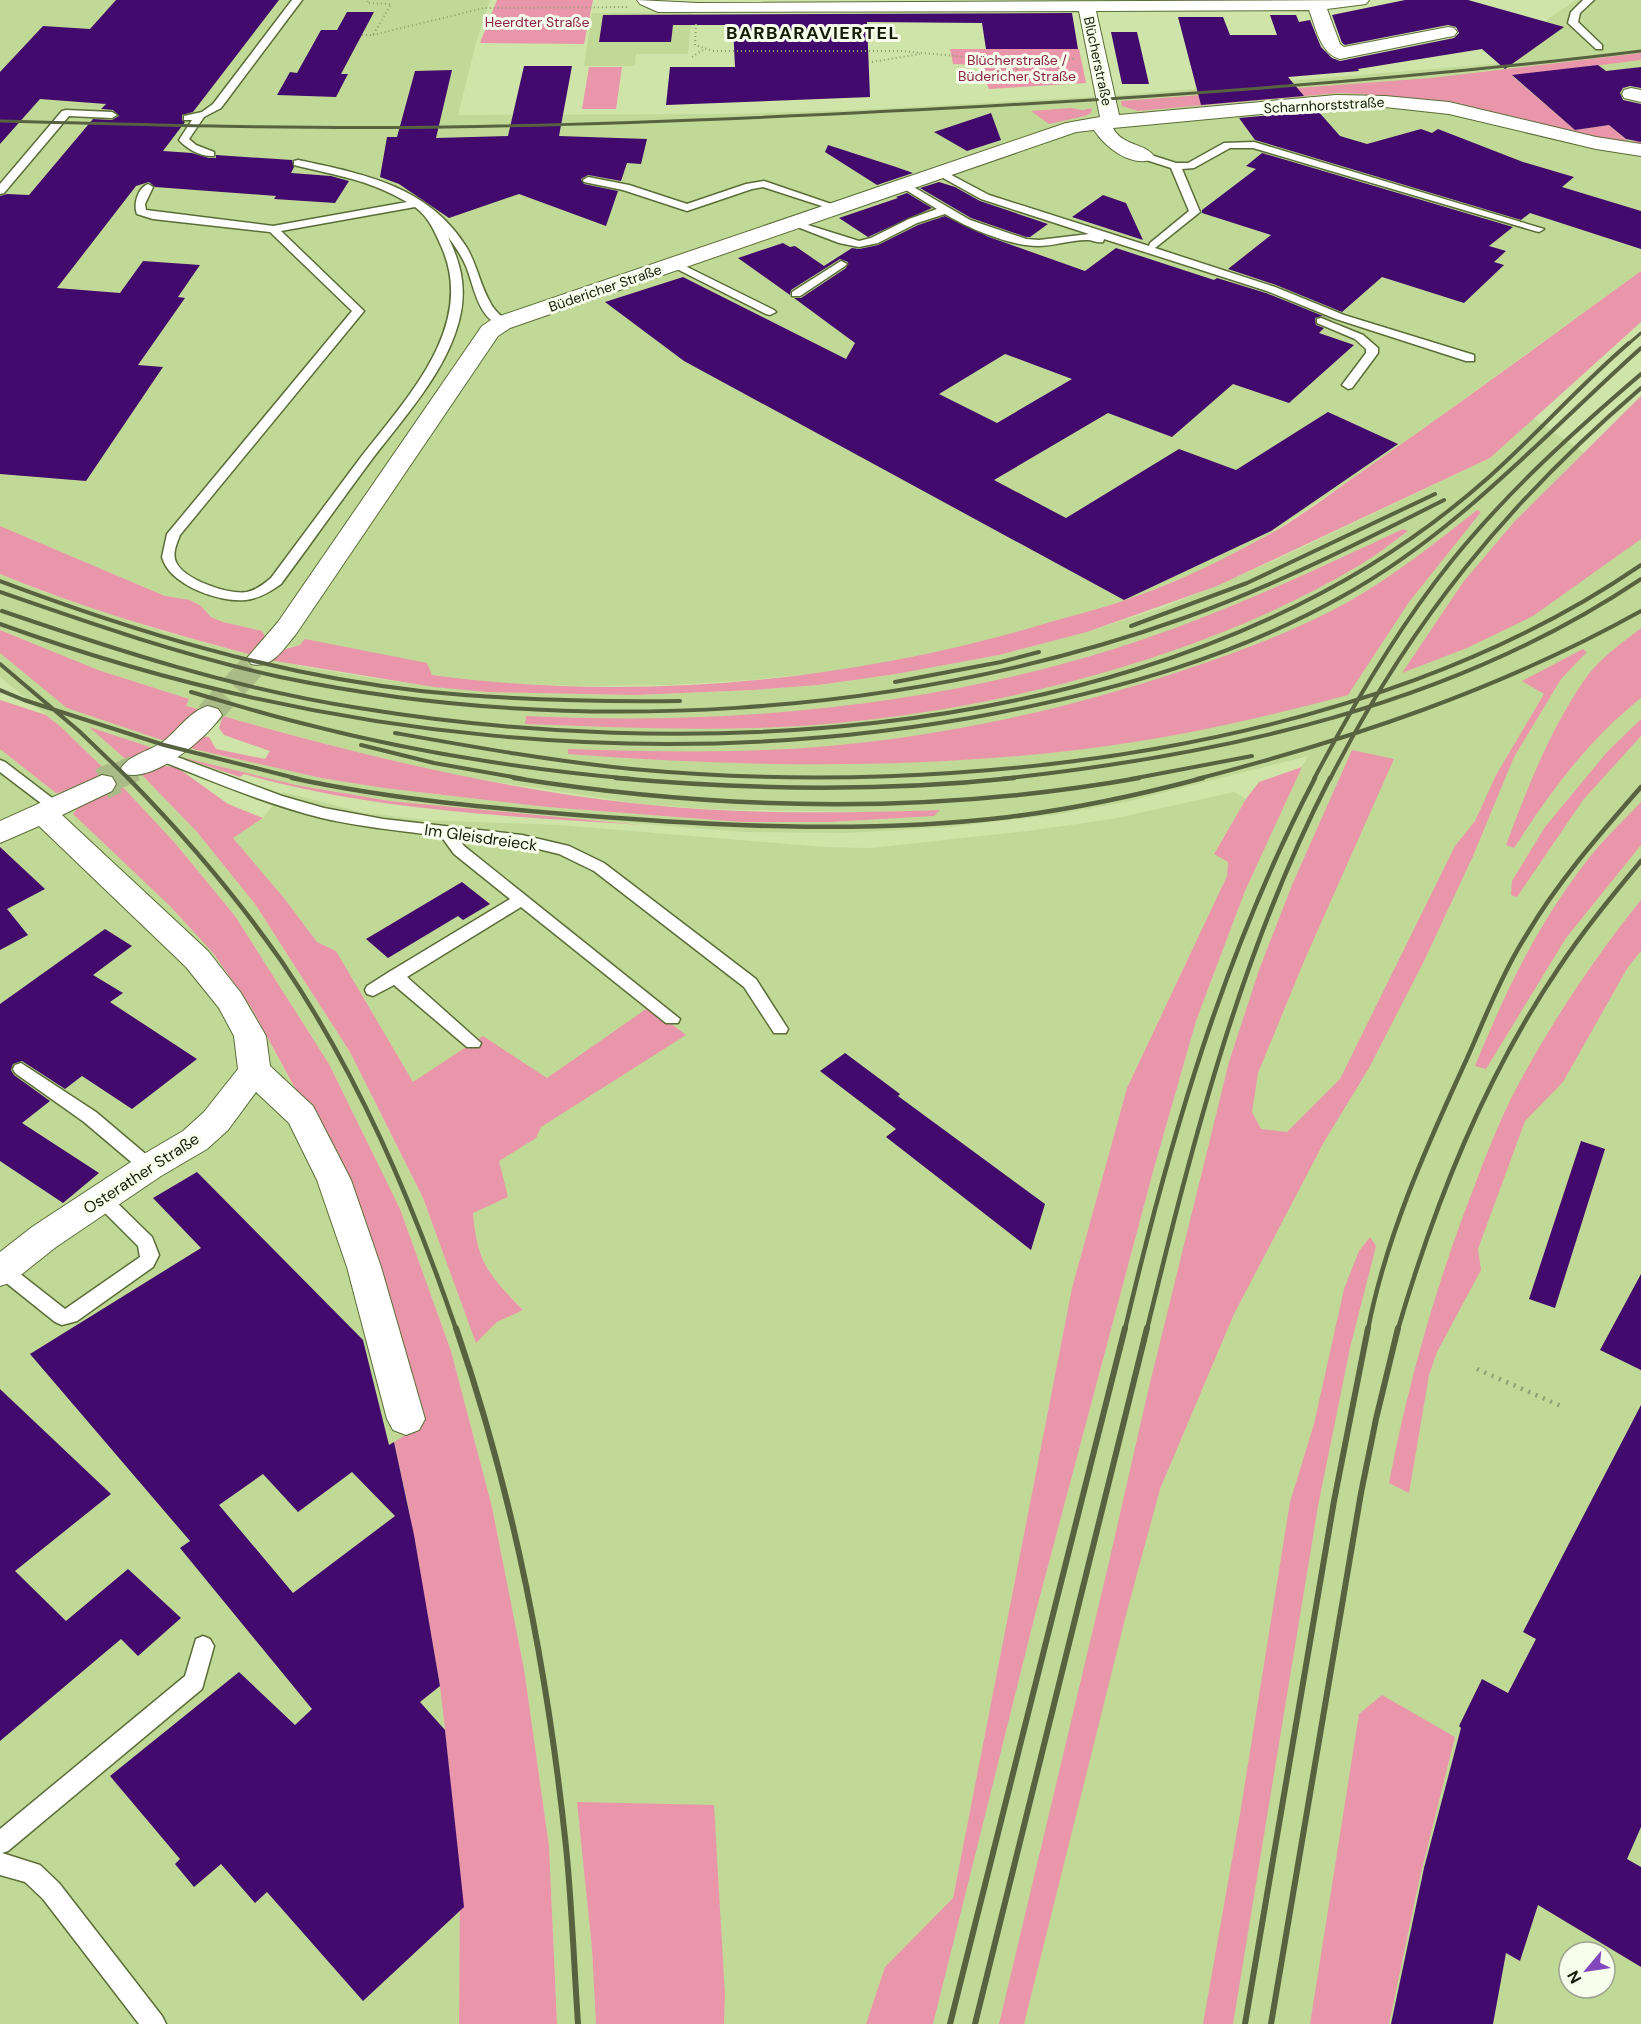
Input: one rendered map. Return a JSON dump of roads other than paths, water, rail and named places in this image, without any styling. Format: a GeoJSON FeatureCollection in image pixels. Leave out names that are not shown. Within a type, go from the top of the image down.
{"type":"FeatureCollection","features":[{"type":"Feature","properties":{"kind":"street"},"geometry":{"type":"LineString","coordinates":[[649,2],[668,8],[697,8],[1086,3],[1316,5],[1360,0]]}},
{"type":"Feature","properties":{"kind":"street","name":"Blücherstraße"},"geometry":{"type":"LineString","coordinates":[[1086,3],[1106,122]]}},
{"type":"Feature","properties":{"kind":"street"},"geometry":{"type":"LineString","coordinates":[[1316,5],[1332,46],[1340,53],[1448,32]]}},
{"type":"Feature","properties":{"kind":"street","name":"Scharnhorststraße"},"geometry":{"type":"LineString","coordinates":[[1106,122],[1336,101],[1391,101],[1464,110],[1561,136],[1641,150]]}},
{"type":"Feature","properties":{"kind":"street"},"geometry":{"type":"LineString","coordinates":[[1106,122],[1105,135],[1112,142],[1144,156]]}},
{"type":"Feature","properties":{"kind":"street","name":"Büdericher Straße"},"geometry":{"type":"LineString","coordinates":[[260,658],[287,628],[490,331],[502,323],[1064,130],[1106,122]]}},
{"type":"Feature","properties":{"kind":"street"},"geometry":{"type":"LineString","coordinates":[[135,768],[161,756],[208,715]]}},
{"type":"Feature","properties":{"kind":"street"},"geometry":{"type":"LineString","coordinates":[[0,833],[102,784]]}},
{"type":"Feature","properties":{"kind":"street"},"geometry":{"type":"LineString","coordinates":[[48,810],[197,959],[230,1001],[250,1036],[254,1071],[301,1115],[334,1180],[364,1267],[406,1419]]}},
{"type":"Feature","properties":{"kind":"street","name":"Osterather Straße"},"geometry":{"type":"LineString","coordinates":[[4,1264],[149,1167],[195,1140],[216,1121],[254,1071]]}},
{"type":"Feature","properties":{"kind":"lane"},"geometry":{"type":"LineString","coordinates":[[188,118],[200,115],[217,106],[297,0]]}},
{"type":"Feature","properties":{"kind":"lane"},"geometry":{"type":"LineString","coordinates":[[1589,0],[1575,11],[1572,17],[1573,23],[1599,47]]}},
{"type":"Feature","properties":{"kind":"lane"},"geometry":{"type":"LineString","coordinates":[[0,191],[66,114],[112,115]]}},
{"type":"Feature","properties":{"kind":"lane"},"geometry":{"type":"LineString","coordinates":[[175,152],[200,115]]}},
{"type":"Feature","properties":{"kind":"lane"},"geometry":{"type":"LineString","coordinates":[[184,140],[192,147],[210,154]]}},
{"type":"Feature","properties":{"kind":"lane"},"geometry":{"type":"LineString","coordinates":[[1144,156],[1175,166],[1196,164],[1228,145],[1254,145],[1539,230]]}},
{"type":"Feature","properties":{"kind":"lane"},"geometry":{"type":"LineString","coordinates":[[298,163],[365,177],[419,203],[452,232],[469,261],[484,305],[502,323]]}},
{"type":"Feature","properties":{"kind":"lane"},"geometry":{"type":"LineString","coordinates":[[1154,245],[1195,212],[1175,166]]}},
{"type":"Feature","properties":{"kind":"lane"},"geometry":{"type":"LineString","coordinates":[[940,172],[985,197],[1045,222],[1262,294],[1335,321],[1470,358]]}},
{"type":"Feature","properties":{"kind":"lane"},"geometry":{"type":"LineString","coordinates":[[588,180],[625,187],[687,208],[750,186],[764,184],[838,208]]}},
{"type":"Feature","properties":{"kind":"lane"},"geometry":{"type":"LineString","coordinates":[[905,184],[966,222],[1032,243],[1090,237]]}},
{"type":"Feature","properties":{"kind":"lane"},"geometry":{"type":"LineString","coordinates":[[148,187],[140,204],[141,212],[153,216],[273,229],[419,203]]}},
{"type":"Feature","properties":{"kind":"lane"},"geometry":{"type":"LineString","coordinates":[[985,197],[1260,286],[1335,321],[1372,348],[1372,353],[1348,385]]}},
{"type":"Feature","properties":{"kind":"lane"},"geometry":{"type":"LineString","coordinates":[[792,224],[843,242],[859,244],[874,242],[913,221],[946,210]]}},
{"type":"Feature","properties":{"kind":"lane"},"geometry":{"type":"LineString","coordinates":[[273,229],[358,311],[174,534],[168,550],[171,565],[187,580],[212,591],[242,596],[262,591],[276,582],[412,396],[436,359],[452,325],[458,290],[452,260],[431,214]]}},
{"type":"Feature","properties":{"kind":"lane"},"geometry":{"type":"LineString","coordinates":[[675,264],[770,312]]}},
{"type":"Feature","properties":{"kind":"lane"},"geometry":{"type":"LineString","coordinates":[[796,294],[841,264]]}},
{"type":"Feature","properties":{"kind":"lane","name":"Im Gleisdreieck"},"geometry":{"type":"LineString","coordinates":[[161,756],[277,799],[323,813],[383,824],[522,840],[564,850],[599,867],[750,983],[780,1029]]}},
{"type":"Feature","properties":{"kind":"lane"},"geometry":{"type":"LineString","coordinates":[[0,765],[48,810]]}},
{"type":"Feature","properties":{"kind":"lane"},"geometry":{"type":"LineString","coordinates":[[446,832],[459,850],[672,1019]]}},
{"type":"Feature","properties":{"kind":"lane"},"geometry":{"type":"LineString","coordinates":[[373,990],[522,899]]}},
{"type":"Feature","properties":{"kind":"lane"},"geometry":{"type":"LineString","coordinates":[[395,976],[473,1043]]}},
{"type":"Feature","properties":{"kind":"lane"},"geometry":{"type":"LineString","coordinates":[[21,1069],[90,1117],[149,1167]]}},
{"type":"Feature","properties":{"kind":"lane"},"geometry":{"type":"LineString","coordinates":[[4,1264],[62,1317],[70,1316],[147,1262],[150,1255],[146,1242],[102,1199]]}},
{"type":"Feature","properties":{"kind":"lane"},"geometry":{"type":"LineString","coordinates":[[0,1843],[194,1682],[203,1646]]}},
{"type":"Feature","properties":{"kind":"lane"},"geometry":{"type":"LineString","coordinates":[[0,1864],[32,1874],[51,1891],[154,2024]]}},
{"type":"Feature","properties":{"kind":"tunnel"},"geometry":{"type":"LineString","coordinates":[[208,715],[260,658]]}},
{"type":"Feature","properties":{"kind":"tunnel"},"geometry":{"type":"LineString","coordinates":[[111,779],[135,768]]}},
{"type":"Feature","properties":{"kind":"tunnel"},"geometry":{"type":"LineString","coordinates":[[102,784],[115,778]]}},
{"type":"Feature","properties":{"kind":"railway"},"geometry":{"type":"LineString","coordinates":[[0,121],[390,127],[518,126],[735,119],[1256,89],[1410,76],[1641,51]]}},
{"type":"Feature","properties":{"kind":"railway"},"geometry":{"type":"LineString","coordinates":[[1627,345],[1641,333]]}},
{"type":"Feature","properties":{"kind":"railway"},"geometry":{"type":"LineString","coordinates":[[2,611],[223,680],[359,708],[484,724],[613,733],[745,733],[878,722],[1009,702],[1135,669],[1256,625],[1369,566],[1431,524],[1475,489],[1629,343]]}},
{"type":"Feature","properties":{"kind":"railway"},"geometry":{"type":"LineString","coordinates":[[0,624],[120,663],[243,695],[367,720],[492,736],[619,743],[745,742],[871,732],[997,713],[1086,694],[1174,669],[1259,637],[1341,597],[1383,572],[1461,513],[1498,482],[1641,348]]}},
{"type":"Feature","properties":{"kind":"railway"},"geometry":{"type":"LineString","coordinates":[[1360,697],[1412,614],[1471,537],[1541,464],[1641,374]]}},
{"type":"Feature","properties":{"kind":"railway"},"geometry":{"type":"LineString","coordinates":[[1380,691],[1428,616],[1505,521],[1547,476],[1641,388]]}},
{"type":"Feature","properties":{"kind":"railway"},"geometry":{"type":"LineString","coordinates":[[1131,626],[1247,583],[1435,494]]}},
{"type":"Feature","properties":{"kind":"railway"},"geometry":{"type":"LineString","coordinates":[[0,592],[173,649],[244,669],[391,696],[505,708],[620,712],[736,708],[851,697],[965,678],[1076,652],[1218,606],[1348,548],[1444,500]]}},
{"type":"Feature","properties":{"kind":"railway"},"geometry":{"type":"LineString","coordinates":[[1380,691],[1414,680],[1533,629],[1641,565]]}},
{"type":"Feature","properties":{"kind":"railway"},"geometry":{"type":"LineString","coordinates":[[1371,706],[1414,692],[1492,660],[1568,623],[1641,579]]}},
{"type":"Feature","properties":{"kind":"railway"},"geometry":{"type":"LineString","coordinates":[[0,581],[51,600],[207,649],[260,663],[367,684],[421,691],[518,698],[680,701]]}},
{"type":"Feature","properties":{"kind":"railway"},"geometry":{"type":"LineString","coordinates":[[1355,734],[1480,688],[1534,665],[1641,611]]}},
{"type":"Feature","properties":{"kind":"railway"},"geometry":{"type":"LineString","coordinates":[[895,682],[1001,662],[1039,652]]}},
{"type":"Feature","properties":{"kind":"railway"},"geometry":{"type":"LineString","coordinates":[[0,664],[54,710]]}},
{"type":"Feature","properties":{"kind":"railway"},"geometry":{"type":"LineString","coordinates":[[0,690],[54,710]]}},
{"type":"Feature","properties":{"kind":"railway"},"geometry":{"type":"LineString","coordinates":[[1360,697],[1380,691]]}},
{"type":"Feature","properties":{"kind":"railway"},"geometry":{"type":"LineString","coordinates":[[1371,706],[1380,691]]}},
{"type":"Feature","properties":{"kind":"railway"},"geometry":{"type":"LineString","coordinates":[[191,692],[262,713],[386,743],[509,765],[633,779]]}},
{"type":"Feature","properties":{"kind":"railway"},"geometry":{"type":"LineString","coordinates":[[395,733],[513,753],[632,769],[757,777],[888,776],[1022,767],[1156,749],[1287,720],[1360,697]]}},
{"type":"Feature","properties":{"kind":"railway"},"geometry":{"type":"LineString","coordinates":[[1350,712],[1360,697]]}},
{"type":"Feature","properties":{"kind":"railway"},"geometry":{"type":"LineString","coordinates":[[1350,712],[1371,706]]}},
{"type":"Feature","properties":{"kind":"railway"},"geometry":{"type":"LineString","coordinates":[[1355,734],[1371,706]]}},
{"type":"Feature","properties":{"kind":"railway"},"geometry":{"type":"LineString","coordinates":[[54,710],[164,745],[299,779]]}},
{"type":"Feature","properties":{"kind":"railway"},"geometry":{"type":"LineString","coordinates":[[54,710],[128,778]]}},
{"type":"Feature","properties":{"kind":"railway"},"geometry":{"type":"LineString","coordinates":[[1000,779],[1084,769],[1168,755],[1251,739],[1350,712]]}},
{"type":"Feature","properties":{"kind":"railway"},"geometry":{"type":"LineString","coordinates":[[1335,740],[1350,712]]}},
{"type":"Feature","properties":{"kind":"railway"},"geometry":{"type":"LineString","coordinates":[[1330,779],[1355,734]]}},
{"type":"Feature","properties":{"kind":"railway"},"geometry":{"type":"LineString","coordinates":[[1335,740],[1355,734]]}},
{"type":"Feature","properties":{"kind":"railway"},"geometry":{"type":"LineString","coordinates":[[1197,779],[1335,740]]}},
{"type":"Feature","properties":{"kind":"railway"},"geometry":{"type":"LineString","coordinates":[[1314,779],[1335,740]]}},
{"type":"Feature","properties":{"kind":"railway"},"geometry":{"type":"LineString","coordinates":[[361,745],[434,763],[524,779]]}},
{"type":"Feature","properties":{"kind":"railway"},"geometry":{"type":"LineString","coordinates":[[1131,779],[1252,756]]}},
{"type":"Feature","properties":{"kind":"railway"},"geometry":{"type":"LineString","coordinates":[[128,778],[228,890],[282,962],[309,1005],[359,1094],[402,1186],[456,1329]]}},
{"type":"Feature","properties":{"kind":"railway"},"geometry":{"type":"LineString","coordinates":[[292,778],[408,798],[485,807],[653,821],[806,827],[907,825],[1009,817],[1106,801],[1203,778]]}},
{"type":"Feature","properties":{"kind":"railway"},"geometry":{"type":"LineString","coordinates":[[514,778],[670,797],[826,804],[905,803],[983,798],[1061,790],[1139,778]]}},
{"type":"Feature","properties":{"kind":"railway"},"geometry":{"type":"LineString","coordinates":[[616,778],[716,785],[815,788],[915,786],[1014,778]]}},
{"type":"Feature","properties":{"kind":"railway"},"geometry":{"type":"LineString","coordinates":[[1125,1329],[1161,1187],[1203,1048],[1253,911],[1315,778]]}},
{"type":"Feature","properties":{"kind":"railway"},"geometry":{"type":"LineString","coordinates":[[1147,1329],[1182,1188],[1222,1048],[1270,911],[1298,844],[1330,778]]}},
{"type":"Feature","properties":{"kind":"railway"},"geometry":{"type":"LineString","coordinates":[[1368,1329],[1385,1261],[1408,1194],[1509,966],[1539,914],[1566,876],[1641,787]]}},
{"type":"Feature","properties":{"kind":"railway"},"geometry":{"type":"LineString","coordinates":[[1398,1329],[1445,1189],[1464,1143],[1507,1054],[1531,1011],[1568,955],[1641,861]]}},
{"type":"Feature","properties":{"kind":"railway"},"geometry":{"type":"LineString","coordinates":[[456,1328],[495,1454],[526,1585],[538,1650],[566,1847],[578,2024]]}},
{"type":"Feature","properties":{"kind":"railway"},"geometry":{"type":"LineString","coordinates":[[950,2024],[1125,1328]]}},
{"type":"Feature","properties":{"kind":"railway"},"geometry":{"type":"LineString","coordinates":[[975,2024],[1147,1328]]}},
{"type":"Feature","properties":{"kind":"railway"},"geometry":{"type":"LineString","coordinates":[[1245,2024],[1334,1501],[1368,1328]]}},
{"type":"Feature","properties":{"kind":"railway"},"geometry":{"type":"LineString","coordinates":[[1271,2024],[1361,1493],[1398,1328]]}},
{"type":"Feature","properties":{"kind":"district","name":"BARBARAVIERTEL"},"geometry":{"type":"Point","coordinates":[813,33]}},
{"type":"Feature","properties":{"kind":"park label","name":"Heerdter Straße"},"geometry":{"type":"Point","coordinates":[537,22]}},
{"type":"Feature","properties":{"kind":"park label","name":"Blücherstraße / Büdericher Straße"},"geometry":{"type":"Point","coordinates":[1017,68]}}]}
